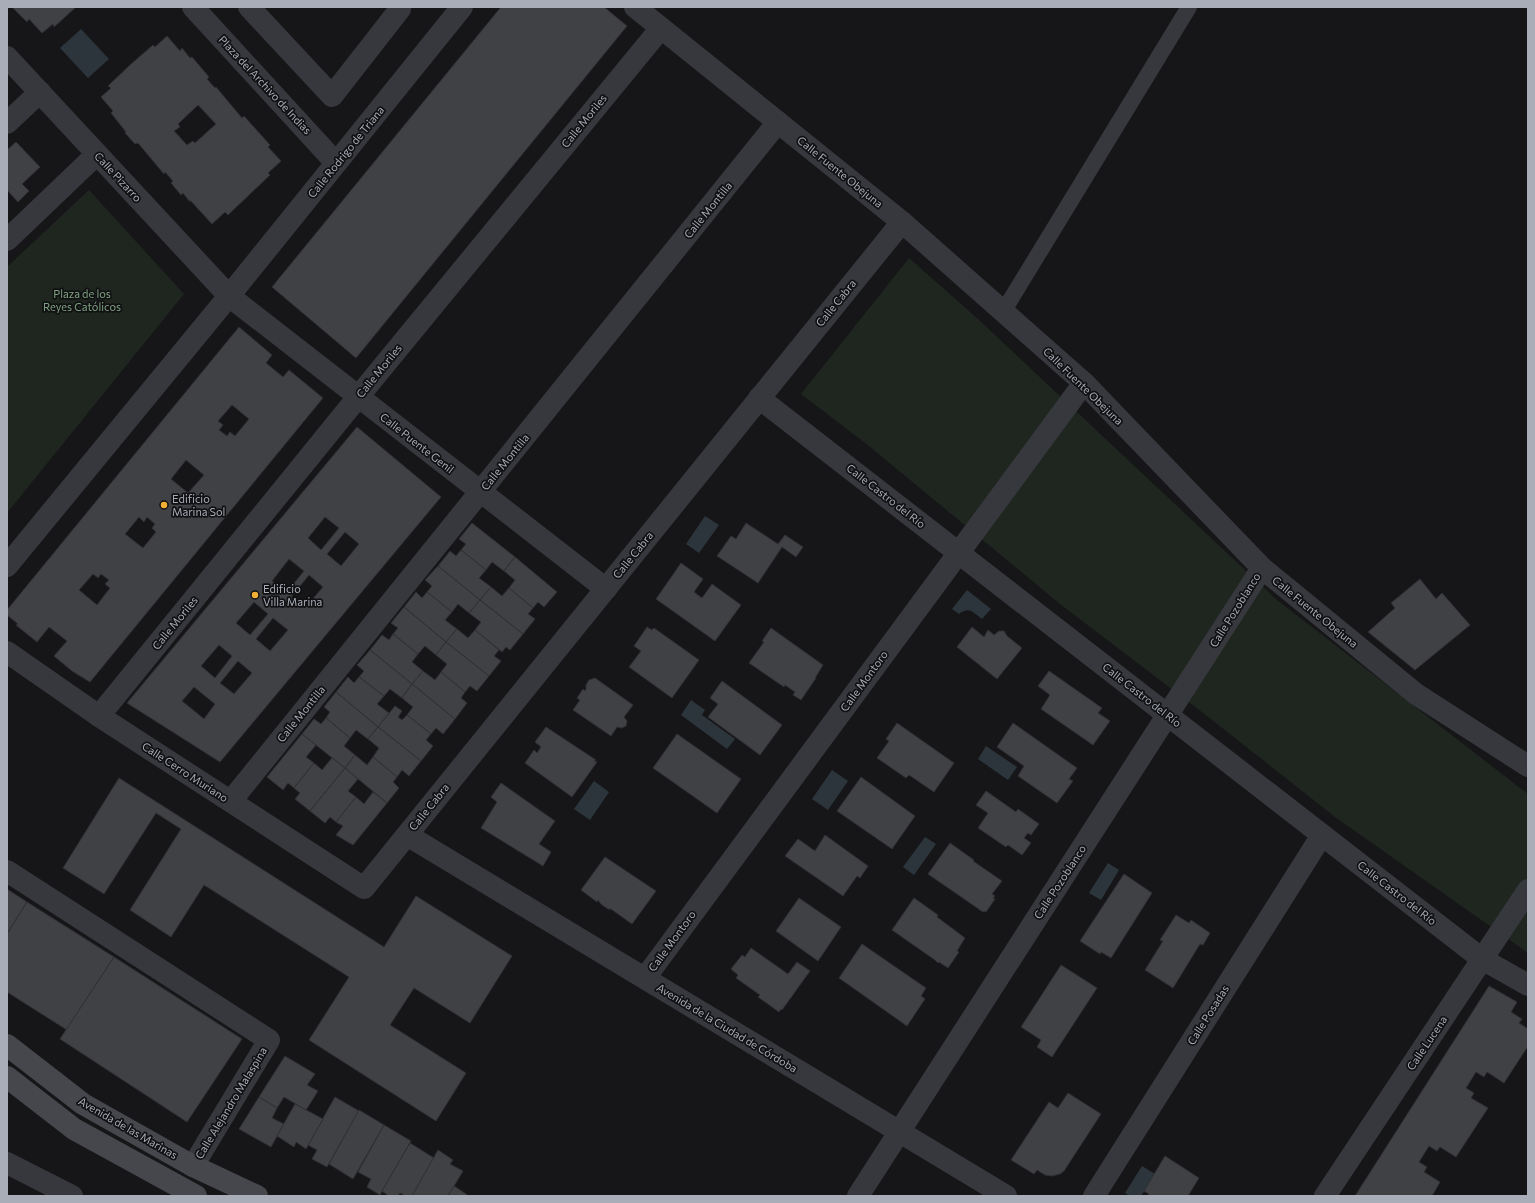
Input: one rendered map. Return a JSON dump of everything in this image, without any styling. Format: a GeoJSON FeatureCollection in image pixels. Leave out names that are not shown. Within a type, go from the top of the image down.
{"type":"FeatureCollection","features":[{"type":"Feature","properties":{"kind":"street","name":"Plaza del Archivo de Indias"},"geometry":{"type":"LineString","coordinates":[[193,7],[336,163]]}},
{"type":"Feature","properties":{"kind":"street"},"geometry":{"type":"LineString","coordinates":[[249,7],[332,96],[400,9],[398,7]]}},
{"type":"Feature","properties":{"kind":"street","name":"Calle Rodrigo de Triana"},"geometry":{"type":"LineString","coordinates":[[229,296],[462,7]]}},
{"type":"Feature","properties":{"kind":"street","name":"Calle Fuente Obejuna"},"geometry":{"type":"LineString","coordinates":[[635,7],[902,222],[1084,382],[1262,568],[1416,694],[1528,766]]}},
{"type":"Feature","properties":{"kind":"street","name":"Calle Moriles"},"geometry":{"type":"LineString","coordinates":[[99,716],[358,397],[661,28]]}},
{"type":"Feature","properties":{"kind":"street","name":"Calle Pizarro"},"geometry":{"type":"LineString","coordinates":[[7,57],[229,296]]}},
{"type":"Feature","properties":{"kind":"street"},"geometry":{"type":"LineString","coordinates":[[7,123],[40,92]]}},
{"type":"Feature","properties":{"kind":"street","name":"Calle Montilla"},"geometry":{"type":"LineString","coordinates":[[230,801],[481,492],[778,122]]}},
{"type":"Feature","properties":{"kind":"street"},"geometry":{"type":"LineString","coordinates":[[7,240],[97,154]]}},
{"type":"Feature","properties":{"kind":"street","name":"Calle Cabra"},"geometry":{"type":"LineString","coordinates":[[364,888],[902,222]]}},
{"type":"Feature","properties":{"kind":"street"},"geometry":{"type":"LineString","coordinates":[[7,566],[229,296]]}},
{"type":"Feature","properties":{"kind":"street","name":"Calle Puente Genil"},"geometry":{"type":"LineString","coordinates":[[229,296],[606,589]]}},
{"type":"Feature","properties":{"kind":"street","name":"Calle Montoro"},"geometry":{"type":"LineString","coordinates":[[645,978],[1084,382]]}},
{"type":"Feature","properties":{"kind":"street","name":"Calle Castro del Río"},"geometry":{"type":"LineString","coordinates":[[760,398],[1482,959],[1528,985]]}},
{"type":"Feature","properties":{"kind":"street","name":"Calle Pozoblanco"},"geometry":{"type":"LineString","coordinates":[[858,1196],[1262,568]]}},
{"type":"Feature","properties":{"kind":"street","name":"Calle Cerro Muriano"},"geometry":{"type":"LineString","coordinates":[[7,652],[99,716],[364,888]]}},
{"type":"Feature","properties":{"kind":"street","name":"Calle Posadas"},"geometry":{"type":"LineString","coordinates":[[1094,1196],[1322,835]]}},
{"type":"Feature","properties":{"kind":"street","name":"Avenida de la Ciudad de Córdoba"},"geometry":{"type":"LineString","coordinates":[[407,836],[1006,1196]]}},
{"type":"Feature","properties":{"kind":"street","name":"Calle Alejandro Malaspina"},"geometry":{"type":"LineString","coordinates":[[7,870],[269,1040],[193,1166]]}},
{"type":"Feature","properties":{"kind":"street","name":"Calle Lucena"},"geometry":{"type":"LineString","coordinates":[[1325,1196],[1528,890]]}},
{"type":"Feature","properties":{"kind":"street","name":"Avenida de las Marinas"},"geometry":{"type":"LineString","coordinates":[[7,1045],[83,1104],[193,1166],[257,1196]]}},
{"type":"Feature","properties":{"kind":"street"},"geometry":{"type":"LineString","coordinates":[[7,1077],[74,1129],[196,1196]]}},
{"type":"Feature","properties":{"kind":"street"},"geometry":{"type":"LineString","coordinates":[[7,1163],[72,1196]]}},
{"type":"Feature","properties":{"kind":"lane"},"geometry":{"type":"LineString","coordinates":[[1003,312],[1189,7]]}},
{"type":"Feature","properties":{"kind":"green space","name":"Plaza de los Reyes Católicos"},"geometry":{"type":"Polygon","coordinates":[[[89,190],[184,294],[7,513],[7,267],[89,190]]]}},
{"type":"Feature","properties":{"kind":"green space"},"geometry":{"type":"Polygon","coordinates":[[[909,258],[978,319],[1277,600],[1528,794],[1528,953],[1335,817],[1207,716],[1060,604],[869,446],[801,394],[909,258]]]}},
{"type":"Feature","properties":{"kind":"shaded area"},"geometry":{"type":"Polygon","coordinates":[[[81,29],[109,59],[88,78],[60,48],[81,29]]]}},
{"type":"Feature","properties":{"kind":"shaded area"},"geometry":{"type":"Polygon","coordinates":[[[705,516],[719,525],[699,553],[686,544],[705,516]]]}},
{"type":"Feature","properties":{"kind":"shaded area"},"geometry":{"type":"Polygon","coordinates":[[[967,590],[991,609],[982,619],[968,610],[959,614],[952,609],[967,590]]]}},
{"type":"Feature","properties":{"kind":"shaded area"},"geometry":{"type":"Polygon","coordinates":[[[691,700],[705,710],[702,715],[735,739],[727,749],[681,715],[691,700]]]}},
{"type":"Feature","properties":{"kind":"shaded area"},"geometry":{"type":"Polygon","coordinates":[[[986,746],[1017,767],[1008,780],[978,759],[986,746]]]}},
{"type":"Feature","properties":{"kind":"shaded area"},"geometry":{"type":"Polygon","coordinates":[[[832,770],[848,781],[828,810],[812,799],[832,770]]]}},
{"type":"Feature","properties":{"kind":"shaded area"},"geometry":{"type":"Polygon","coordinates":[[[594,781],[609,792],[590,820],[574,809],[594,781]]]}},
{"type":"Feature","properties":{"kind":"shaded area"},"geometry":{"type":"Polygon","coordinates":[[[925,837],[936,844],[914,875],[903,867],[925,837]]]}},
{"type":"Feature","properties":{"kind":"shaded area"},"geometry":{"type":"Polygon","coordinates":[[[1108,863],[1119,870],[1101,900],[1089,893],[1108,863]]]}},
{"type":"Feature","properties":{"kind":"shaded area"},"geometry":{"type":"Polygon","coordinates":[[[1142,1166],[1155,1174],[1141,1196],[1130,1196],[1125,1193],[1142,1166]]]}},
{"type":"Feature","properties":{"kind":"building"},"geometry":{"type":"Polygon","coordinates":[[[12,7],[76,7],[54,27],[53,24],[42,33],[29,19],[27,22],[12,7]]]}},
{"type":"Feature","properties":{"kind":"building"},"geometry":{"type":"Polygon","coordinates":[[[501,7],[604,7],[627,26],[356,358],[272,287],[501,7]]]}},
{"type":"Feature","properties":{"kind":"building"},"geometry":{"type":"Polygon","coordinates":[[[167,36],[180,51],[182,48],[190,58],[192,57],[209,77],[207,79],[215,88],[216,87],[242,118],[244,116],[270,145],[268,147],[281,161],[268,173],[270,175],[228,215],[225,212],[212,224],[183,193],[181,195],[171,183],[173,181],[165,172],[164,174],[138,143],[135,144],[125,133],[126,132],[111,113],[113,111],[101,97],[111,88],[108,86],[130,65],[153,45],[155,47],[167,36]],[[198,105],[178,124],[180,127],[174,131],[187,145],[193,141],[195,143],[216,124],[198,105]]]}},
{"type":"Feature","properties":{"kind":"building"},"geometry":{"type":"Polygon","coordinates":[[[16,142],[40,167],[22,184],[29,191],[18,202],[7,190],[7,150],[16,142]]]}},
{"type":"Feature","properties":{"kind":"building","name":"Edificio Marina Sol"},"geometry":{"type":"Polygon","coordinates":[[[239,327],[272,355],[266,363],[283,377],[289,370],[323,398],[90,682],[72,671],[54,656],[67,641],[49,627],[37,642],[16,625],[18,624],[7,615],[7,610],[239,327]],[[232,405],[218,421],[223,425],[219,430],[227,436],[230,432],[235,436],[249,419],[232,405]],[[186,460],[171,479],[188,493],[204,475],[186,460]],[[139,517],[125,534],[143,548],[156,532],[152,528],[155,524],[147,517],[144,522],[139,517]],[[93,574],[79,590],[97,605],[110,588],[105,584],[109,580],[101,574],[98,578],[93,574]]]}},
{"type":"Feature","properties":{"kind":"building","name":"Edificio Villa Marina"},"geometry":{"type":"Polygon","coordinates":[[[357,427],[441,497],[220,762],[127,703],[357,427]],[[325,517],[308,538],[321,550],[339,528],[325,517]],[[345,532],[327,554],[341,566],[359,544],[345,532]],[[289,559],[272,581],[286,593],[304,571],[289,559]],[[309,575],[291,597],[305,608],[323,587],[309,575]],[[254,602],[236,623],[250,635],[268,614],[254,602]],[[273,618],[256,639],[270,651],[288,630],[273,618]],[[219,645],[201,666],[215,678],[232,656],[219,645]],[[238,661],[220,683],[234,694],[252,673],[238,661]],[[194,687],[182,701],[204,719],[215,704],[194,687]]]}},
{"type":"Feature","properties":{"kind":"building"},"geometry":{"type":"Polygon","coordinates":[[[472,523],[515,557],[504,571],[492,562],[486,570],[461,550],[466,544],[459,539],[472,523]]]}},
{"type":"Feature","properties":{"kind":"building"},"geometry":{"type":"Polygon","coordinates":[[[746,523],[778,544],[785,535],[803,547],[796,557],[782,547],[758,583],[717,556],[731,536],[736,539],[746,523]]]}},
{"type":"Feature","properties":{"kind":"building"},"geometry":{"type":"Polygon","coordinates":[[[461,550],[486,570],[479,578],[491,587],[480,600],[438,566],[450,551],[456,556],[461,550]]]}},
{"type":"Feature","properties":{"kind":"building"},"geometry":{"type":"Polygon","coordinates":[[[515,557],[557,592],[544,607],[538,602],[533,608],[509,588],[515,580],[504,571],[515,557]]]}},
{"type":"Feature","properties":{"kind":"building"},"geometry":{"type":"Polygon","coordinates":[[[681,563],[703,579],[694,592],[702,598],[712,584],[741,605],[715,641],[656,599],[681,563]]]}},
{"type":"Feature","properties":{"kind":"building"},"geometry":{"type":"Polygon","coordinates":[[[438,566],[480,600],[469,613],[458,604],[452,612],[427,592],[432,586],[425,580],[438,566]]]}},
{"type":"Feature","properties":{"kind":"building"},"geometry":{"type":"Polygon","coordinates":[[[1420,579],[1436,599],[1442,593],[1470,625],[1415,670],[1368,632],[1395,608],[1391,603],[1420,579]]]}},
{"type":"Feature","properties":{"kind":"building"},"geometry":{"type":"Polygon","coordinates":[[[491,587],[502,596],[509,588],[533,608],[528,614],[535,619],[523,634],[480,600],[491,587]]]}},
{"type":"Feature","properties":{"kind":"building"},"geometry":{"type":"Polygon","coordinates":[[[416,592],[422,598],[427,592],[452,612],[445,620],[457,629],[446,642],[404,607],[416,592]]]}},
{"type":"Feature","properties":{"kind":"building"},"geometry":{"type":"Polygon","coordinates":[[[480,600],[523,634],[510,650],[506,647],[502,652],[475,630],[481,622],[469,613],[480,600]]]}},
{"type":"Feature","properties":{"kind":"building"},"geometry":{"type":"Polygon","coordinates":[[[404,607],[446,642],[436,655],[425,646],[418,654],[393,634],[398,628],[391,623],[404,607]]]}},
{"type":"Feature","properties":{"kind":"building"},"geometry":{"type":"Polygon","coordinates":[[[647,627],[652,630],[654,628],[699,660],[672,698],[629,667],[641,651],[634,646],[647,627]]]}},
{"type":"Feature","properties":{"kind":"building"},"geometry":{"type":"Polygon","coordinates":[[[972,627],[984,637],[988,630],[994,635],[999,631],[1004,631],[1007,636],[1022,648],[997,679],[957,647],[972,627]]]}},
{"type":"Feature","properties":{"kind":"building"},"geometry":{"type":"Polygon","coordinates":[[[771,628],[823,665],[801,700],[793,695],[795,692],[785,685],[784,687],[749,663],[764,642],[762,641],[771,628]]]}},
{"type":"Feature","properties":{"kind":"building"},"geometry":{"type":"Polygon","coordinates":[[[457,629],[468,638],[475,630],[499,650],[494,656],[501,661],[489,676],[446,642],[457,629]]]}},
{"type":"Feature","properties":{"kind":"building"},"geometry":{"type":"Polygon","coordinates":[[[393,634],[418,654],[412,662],[423,671],[412,684],[370,650],[382,635],[389,640],[393,634]]]}},
{"type":"Feature","properties":{"kind":"building"},"geometry":{"type":"Polygon","coordinates":[[[446,642],[489,676],[477,691],[470,686],[465,692],[441,672],[447,664],[436,655],[446,642]]]}},
{"type":"Feature","properties":{"kind":"building"},"geometry":{"type":"Polygon","coordinates":[[[370,650],[412,684],[402,698],[390,689],[384,696],[359,677],[364,671],[357,665],[370,650]]]}},
{"type":"Feature","properties":{"kind":"building"},"geometry":{"type":"Polygon","coordinates":[[[423,671],[435,680],[441,672],[465,692],[461,698],[467,703],[455,719],[412,684],[423,671]]]}},
{"type":"Feature","properties":{"kind":"building"},"geometry":{"type":"Polygon","coordinates":[[[1049,671],[1102,708],[1098,713],[1110,721],[1093,745],[1041,709],[1050,695],[1038,686],[1049,671]]]}},
{"type":"Feature","properties":{"kind":"building"},"geometry":{"type":"Polygon","coordinates":[[[348,677],[354,683],[359,677],[384,696],[377,704],[389,713],[378,727],[336,692],[348,677]]]}},
{"type":"Feature","properties":{"kind":"building"},"geometry":{"type":"Polygon","coordinates":[[[595,678],[633,705],[624,717],[627,721],[626,726],[622,728],[617,727],[611,736],[573,710],[580,700],[577,698],[583,689],[585,691],[589,680],[595,678]]]}},
{"type":"Feature","properties":{"kind":"building"},"geometry":{"type":"Polygon","coordinates":[[[722,681],[782,725],[760,755],[708,717],[718,704],[710,698],[722,681]]]}},
{"type":"Feature","properties":{"kind":"building"},"geometry":{"type":"Polygon","coordinates":[[[412,684],[455,719],[443,734],[436,728],[431,734],[407,715],[413,707],[402,698],[412,684]]]}},
{"type":"Feature","properties":{"kind":"building"},"geometry":{"type":"Polygon","coordinates":[[[336,692],[378,727],[368,739],[356,730],[350,738],[326,718],[330,712],[324,707],[336,692]]]}},
{"type":"Feature","properties":{"kind":"building"},"geometry":{"type":"Polygon","coordinates":[[[395,706],[402,711],[398,717],[402,720],[407,715],[431,734],[426,740],[433,746],[421,761],[378,727],[395,706]]]}},
{"type":"Feature","properties":{"kind":"building"},"geometry":{"type":"Polygon","coordinates":[[[326,718],[350,738],[344,746],[355,755],[345,768],[302,734],[314,719],[321,724],[326,718]]]}},
{"type":"Feature","properties":{"kind":"building"},"geometry":{"type":"Polygon","coordinates":[[[897,723],[954,763],[934,792],[909,775],[906,778],[877,758],[889,741],[886,739],[897,723]]]}},
{"type":"Feature","properties":{"kind":"building"},"geometry":{"type":"Polygon","coordinates":[[[1013,723],[1077,768],[1069,779],[1073,781],[1057,803],[1018,776],[1024,766],[997,747],[1013,723]]]}},
{"type":"Feature","properties":{"kind":"building"},"geometry":{"type":"Polygon","coordinates":[[[378,727],[421,761],[409,776],[402,770],[397,777],[373,757],[379,748],[368,739],[378,727]]]}},
{"type":"Feature","properties":{"kind":"building"},"geometry":{"type":"Polygon","coordinates":[[[546,727],[597,762],[572,797],[525,763],[534,750],[537,753],[541,747],[535,742],[546,727]]]}},
{"type":"Feature","properties":{"kind":"building"},"geometry":{"type":"Polygon","coordinates":[[[302,734],[316,745],[306,757],[314,763],[294,788],[288,783],[283,790],[267,777],[302,734]]]}},
{"type":"Feature","properties":{"kind":"building"},"geometry":{"type":"Polygon","coordinates":[[[677,734],[741,779],[717,813],[653,768],[677,734]]]}},
{"type":"Feature","properties":{"kind":"building"},"geometry":{"type":"Polygon","coordinates":[[[355,755],[367,765],[373,757],[397,777],[393,782],[399,788],[387,803],[345,768],[355,755]]]}},
{"type":"Feature","properties":{"kind":"building"},"geometry":{"type":"Polygon","coordinates":[[[332,758],[345,768],[310,811],[295,799],[300,793],[294,788],[314,763],[322,770],[332,758]]]}},
{"type":"Feature","properties":{"kind":"building"},"geometry":{"type":"Polygon","coordinates":[[[345,768],[358,779],[348,791],[356,797],[336,822],[330,817],[325,823],[310,811],[345,768]]]}},
{"type":"Feature","properties":{"kind":"building"},"geometry":{"type":"Polygon","coordinates":[[[861,777],[915,816],[892,849],[837,811],[861,777]]]}},
{"type":"Feature","properties":{"kind":"building"},"geometry":{"type":"Polygon","coordinates":[[[119,778],[384,947],[416,896],[512,956],[470,1023],[414,988],[390,1025],[466,1073],[436,1121],[309,1040],[349,977],[204,885],[171,937],[130,910],[181,829],[156,813],[104,894],[63,868],[119,778]]]}},
{"type":"Feature","properties":{"kind":"building"},"geometry":{"type":"Polygon","coordinates":[[[501,783],[555,821],[539,844],[551,852],[543,866],[481,828],[497,802],[491,797],[501,783]]]}},
{"type":"Feature","properties":{"kind":"building"},"geometry":{"type":"Polygon","coordinates":[[[986,791],[1016,812],[1018,809],[1039,824],[1031,835],[1028,833],[1024,838],[1031,843],[1022,855],[1008,845],[1006,847],[978,828],[988,813],[976,805],[986,791]]]}},
{"type":"Feature","properties":{"kind":"building"},"geometry":{"type":"Polygon","coordinates":[[[373,792],[387,803],[353,845],[336,835],[343,826],[336,822],[356,797],[364,804],[373,792]]]}},
{"type":"Feature","properties":{"kind":"building"},"geometry":{"type":"Polygon","coordinates":[[[825,835],[868,866],[860,878],[857,876],[843,896],[785,856],[798,839],[815,851],[825,835]]]}},
{"type":"Feature","properties":{"kind":"building"},"geometry":{"type":"Polygon","coordinates":[[[950,843],[1002,881],[992,894],[995,896],[993,898],[995,899],[986,912],[983,912],[928,874],[950,843]]]}},
{"type":"Feature","properties":{"kind":"building"},"geometry":{"type":"Polygon","coordinates":[[[605,857],[656,891],[632,924],[581,890],[605,857]]]}},
{"type":"Feature","properties":{"kind":"building"},"geometry":{"type":"Polygon","coordinates":[[[1124,874],[1152,893],[1111,958],[1101,952],[1100,954],[1080,941],[1124,874]]]}},
{"type":"Feature","properties":{"kind":"building"},"geometry":{"type":"Polygon","coordinates":[[[7,889],[27,902],[7,934],[7,889]]]}},
{"type":"Feature","properties":{"kind":"building"},"geometry":{"type":"Polygon","coordinates":[[[799,898],[841,927],[818,961],[776,931],[799,898]]]}},
{"type":"Feature","properties":{"kind":"building"},"geometry":{"type":"Polygon","coordinates":[[[914,898],[938,915],[937,917],[965,938],[957,951],[959,952],[948,968],[939,962],[938,963],[892,930],[914,898]]]}},
{"type":"Feature","properties":{"kind":"building"},"geometry":{"type":"Polygon","coordinates":[[[27,902],[114,957],[67,1030],[7,992],[7,934],[27,902]]]}},
{"type":"Feature","properties":{"kind":"building"},"geometry":{"type":"Polygon","coordinates":[[[1176,915],[1189,923],[1191,920],[1210,933],[1203,945],[1200,944],[1173,988],[1145,970],[1163,941],[1160,940],[1176,915]]]}},
{"type":"Feature","properties":{"kind":"building"},"geometry":{"type":"Polygon","coordinates":[[[862,944],[926,988],[921,996],[925,999],[907,1026],[839,978],[862,944]]]}},
{"type":"Feature","properties":{"kind":"building"},"geometry":{"type":"Polygon","coordinates":[[[751,948],[788,974],[797,962],[810,971],[779,1012],[758,997],[760,995],[736,978],[738,975],[731,969],[742,955],[745,957],[751,948]]]}},
{"type":"Feature","properties":{"kind":"building"},"geometry":{"type":"Polygon","coordinates":[[[114,957],[242,1039],[187,1122],[60,1039],[114,957]]]}},
{"type":"Feature","properties":{"kind":"building"},"geometry":{"type":"Polygon","coordinates":[[[1061,965],[1097,988],[1052,1057],[1037,1047],[1041,1040],[1021,1027],[1061,965]]]}},
{"type":"Feature","properties":{"kind":"building"},"geometry":{"type":"Polygon","coordinates":[[[1489,986],[1517,1002],[1511,1012],[1522,1019],[1519,1023],[1528,1029],[1528,1046],[1504,1083],[1487,1072],[1484,1077],[1476,1072],[1466,1088],[1474,1093],[1471,1098],[1488,1108],[1456,1157],[1440,1147],[1437,1151],[1429,1146],[1419,1162],[1427,1167],[1424,1172],[1440,1182],[1432,1196],[1355,1196],[1489,986]]]}},
{"type":"Feature","properties":{"kind":"building"},"geometry":{"type":"Polygon","coordinates":[[[285,1056],[315,1074],[307,1085],[318,1091],[306,1110],[284,1097],[277,1108],[259,1097],[285,1056]]]}},
{"type":"Feature","properties":{"kind":"building"},"geometry":{"type":"Polygon","coordinates":[[[1068,1093],[1101,1114],[1064,1171],[1060,1174],[1052,1176],[1045,1175],[1037,1170],[1034,1174],[1011,1160],[1049,1102],[1058,1108],[1068,1093]]]}},
{"type":"Feature","properties":{"kind":"building"},"geometry":{"type":"Polygon","coordinates":[[[259,1097],[277,1108],[272,1118],[284,1124],[271,1147],[239,1129],[259,1097]]]}},
{"type":"Feature","properties":{"kind":"building"},"geometry":{"type":"Polygon","coordinates":[[[335,1097],[359,1111],[327,1167],[312,1159],[317,1150],[308,1145],[335,1097]]]}},
{"type":"Feature","properties":{"kind":"building"},"geometry":{"type":"Polygon","coordinates":[[[295,1104],[323,1119],[306,1149],[296,1142],[294,1147],[277,1136],[295,1104]]]}},
{"type":"Feature","properties":{"kind":"building"},"geometry":{"type":"Polygon","coordinates":[[[359,1110],[384,1125],[353,1179],[329,1164],[359,1110]]]}},
{"type":"Feature","properties":{"kind":"building"},"geometry":{"type":"Polygon","coordinates":[[[384,1125],[411,1141],[380,1195],[367,1187],[371,1179],[358,1172],[384,1125]]]}},
{"type":"Feature","properties":{"kind":"building"},"geometry":{"type":"Polygon","coordinates":[[[410,1143],[434,1158],[412,1196],[406,1196],[400,1193],[398,1196],[389,1196],[382,1191],[410,1143]]]}},
{"type":"Feature","properties":{"kind":"building"},"geometry":{"type":"Polygon","coordinates":[[[438,1150],[453,1160],[450,1164],[463,1171],[448,1196],[412,1196],[438,1150]]]}},
{"type":"Feature","properties":{"kind":"building"},"geometry":{"type":"Polygon","coordinates":[[[1165,1156],[1199,1178],[1188,1196],[1147,1196],[1149,1194],[1144,1191],[1165,1156]]]}},
{"type":"Feature","properties":{"kind":"building"},"geometry":{"type":"Polygon","coordinates":[[[454,1186],[469,1196],[448,1196],[454,1186]]]}},
{"type":"Feature","properties":{"kind":"place","name":"Edificio Marina Sol"},"geometry":{"type":"Point","coordinates":[164,505]}},
{"type":"Feature","properties":{"kind":"place","name":"Edificio Villa Marina"},"geometry":{"type":"Point","coordinates":[255,595]}}]}
